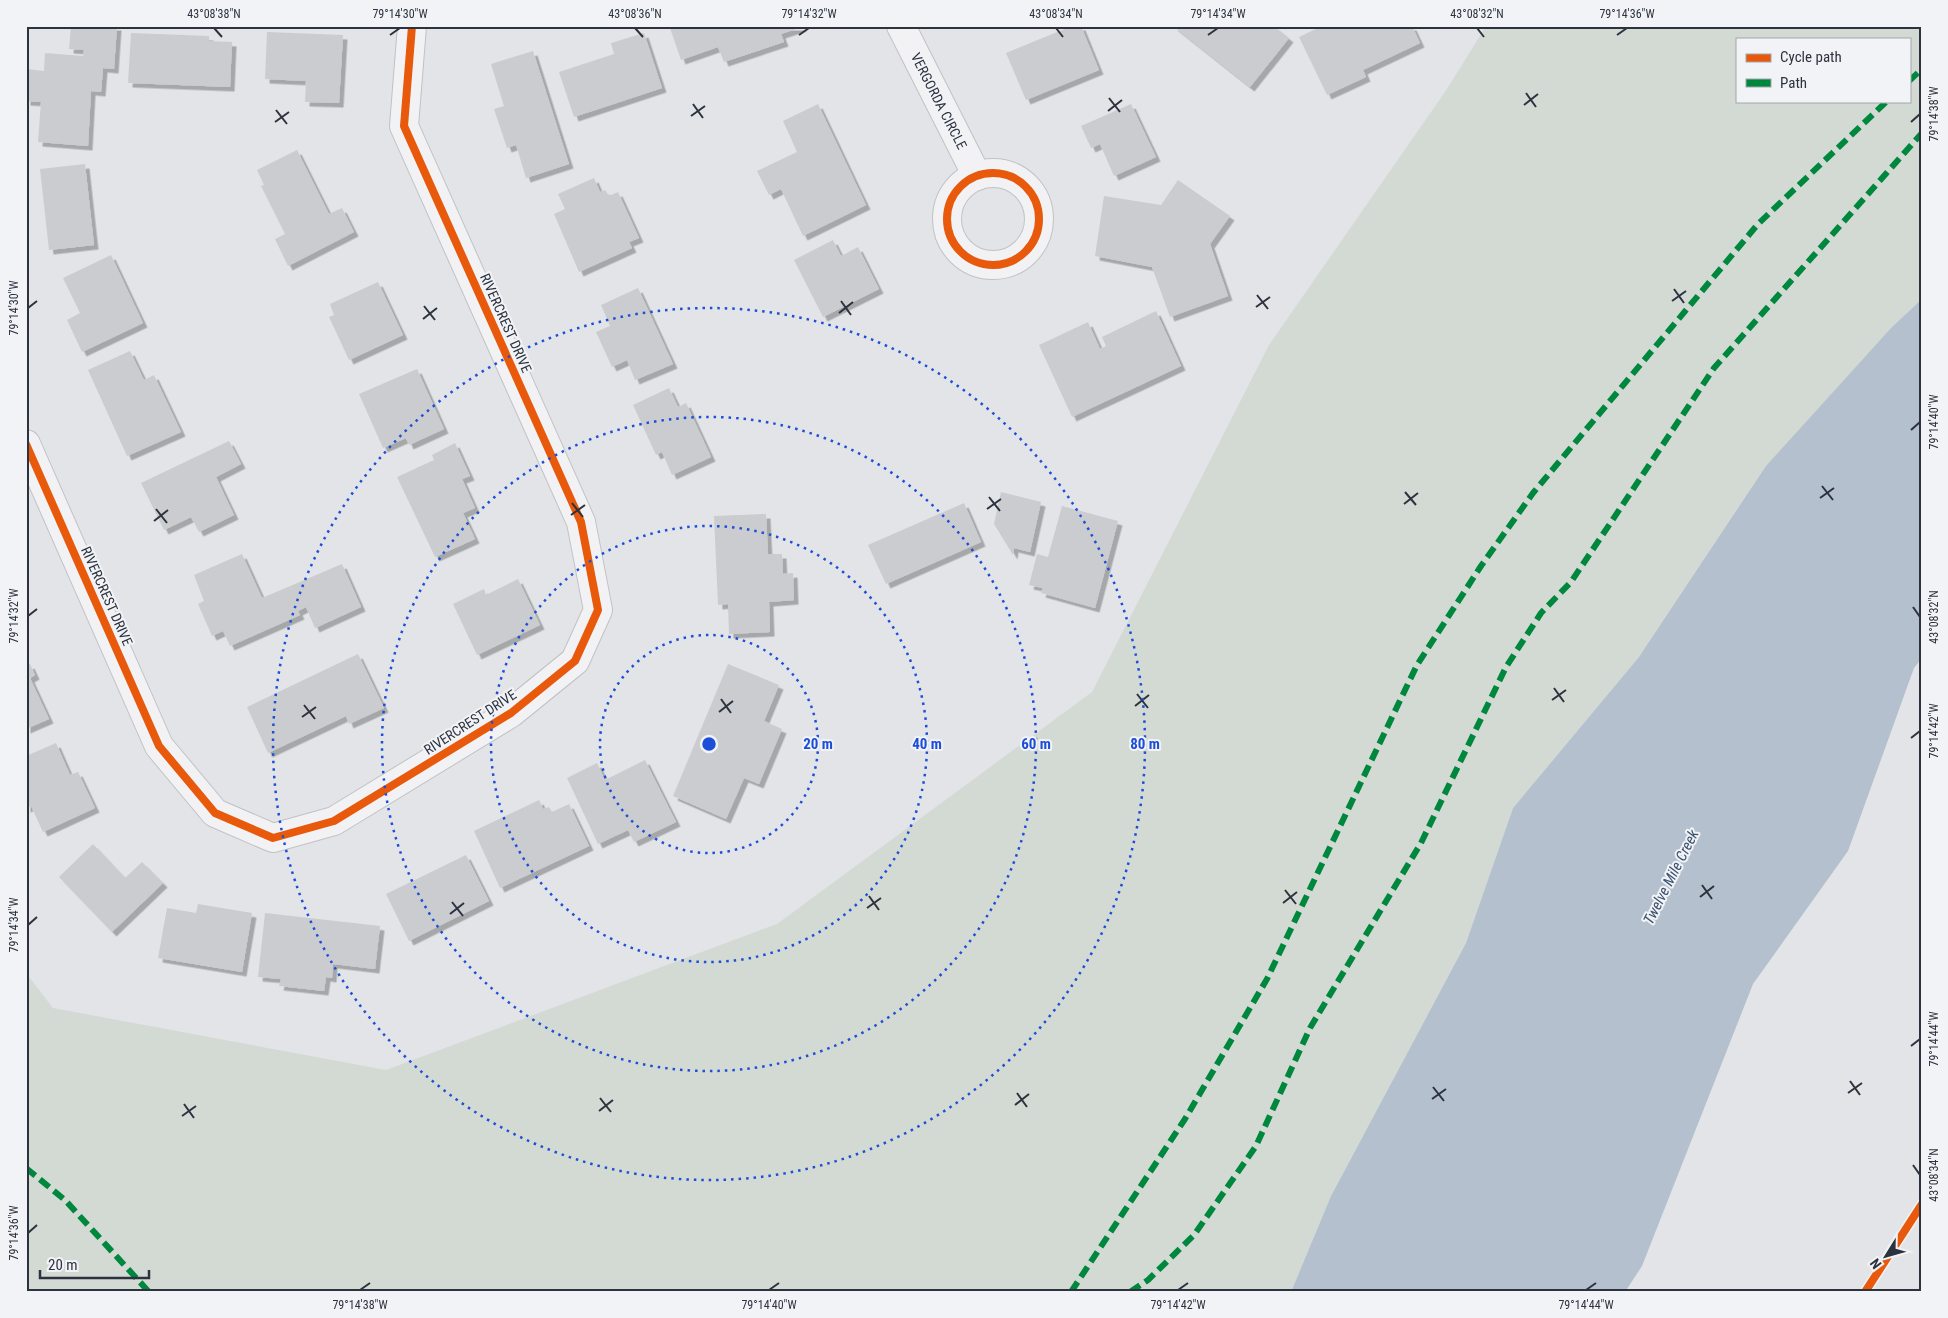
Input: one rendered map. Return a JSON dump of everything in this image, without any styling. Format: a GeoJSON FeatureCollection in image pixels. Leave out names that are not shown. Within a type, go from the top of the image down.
{"type":"FeatureCollection","features":[{"type":"Feature","properties":{"kind":"street","name":"RIVERCREST DRIVE"},"geometry":{"type":"LineString","coordinates":[[26,444],[159,746],[215,813],[273,838],[334,821],[511,713],[574,660],[598,610],[581,522],[404,126],[412,26]]}},
{"type":"Feature","properties":{"kind":"street","name":"VERGORDA CIRCLE"},"geometry":{"type":"LineString","coordinates":[[901,26],[977,176]]}},
{"type":"Feature","properties":{"kind":"shaded area"},"geometry":{"type":"Polygon","coordinates":[[[1486,26],[1922,26],[1922,299],[1892,327],[1639,657],[1513,808],[1466,943],[1331,1196],[1291,1292],[26,1292],[26,973],[53,1008],[386,1070],[777,924],[1092,692],[1269,345],[1447,89],[1486,26]]]}},
{"type":"Feature","properties":{"kind":"water","name":"Twelve Mile Creek"},"geometry":{"type":"Polygon","coordinates":[[[1922,299],[1922,658],[1914,668],[1848,851],[1753,984],[1642,1266],[1625,1292],[1291,1292],[1331,1196],[1466,943],[1513,808],[1639,657],[1766,466],[1892,327],[1922,299]]]}},
{"type":"Feature","properties":{"kind":"building"},"geometry":{"type":"Polygon","coordinates":[[[71,26],[117,26],[114,69],[103,68],[101,92],[91,91],[88,146],[38,142],[41,102],[26,101],[26,69],[44,71],[45,53],[83,56],[84,50],[69,49],[71,26]]]}},
{"type":"Feature","properties":{"kind":"building"},"geometry":{"type":"Polygon","coordinates":[[[677,26],[802,27],[781,34],[784,42],[724,62],[718,47],[681,60],[670,28],[677,26]]]}},
{"type":"Feature","properties":{"kind":"building"},"geometry":{"type":"Polygon","coordinates":[[[1072,26],[1081,26],[1099,70],[1026,100],[1006,53],[1072,26]]]}},
{"type":"Feature","properties":{"kind":"building"},"geometry":{"type":"Polygon","coordinates":[[[1173,26],[1274,26],[1289,38],[1250,87],[1173,26]]]}},
{"type":"Feature","properties":{"kind":"building"},"geometry":{"type":"Polygon","coordinates":[[[1322,26],[1412,26],[1420,43],[1363,70],[1366,77],[1327,95],[1299,37],[1322,26]]]}},
{"type":"Feature","properties":{"kind":"building"},"geometry":{"type":"Polygon","coordinates":[[[267,32],[343,35],[339,103],[305,102],[306,81],[265,79],[267,32]]]}},
{"type":"Feature","properties":{"kind":"building"},"geometry":{"type":"Polygon","coordinates":[[[131,33],[209,36],[209,41],[232,42],[230,87],[128,83],[131,33]]]}},
{"type":"Feature","properties":{"kind":"building"},"geometry":{"type":"Polygon","coordinates":[[[644,33],[662,88],[574,117],[559,72],[614,54],[611,43],[644,33]]]}},
{"type":"Feature","properties":{"kind":"building"},"geometry":{"type":"Polygon","coordinates":[[[533,51],[569,164],[526,178],[516,145],[507,148],[494,109],[504,106],[491,64],[533,51]]]}},
{"type":"Feature","properties":{"kind":"building"},"geometry":{"type":"Polygon","coordinates":[[[818,104],[866,205],[803,236],[781,189],[769,195],[757,171],[797,152],[783,121],[818,104]]]}},
{"type":"Feature","properties":{"kind":"building"},"geometry":{"type":"Polygon","coordinates":[[[1131,104],[1156,157],[1114,176],[1100,144],[1091,148],[1081,126],[1131,104]]]}},
{"type":"Feature","properties":{"kind":"building"},"geometry":{"type":"Polygon","coordinates":[[[297,150],[329,214],[342,208],[354,232],[288,266],[275,239],[285,234],[261,186],[264,185],[257,170],[297,150]]]}},
{"type":"Feature","properties":{"kind":"building"},"geometry":{"type":"Polygon","coordinates":[[[85,164],[94,245],[49,250],[40,169],[85,164]]]}},
{"type":"Feature","properties":{"kind":"building"},"geometry":{"type":"Polygon","coordinates":[[[594,178],[600,192],[605,190],[609,196],[618,192],[639,238],[629,242],[632,248],[579,272],[554,214],[565,209],[558,194],[594,178]]]}},
{"type":"Feature","properties":{"kind":"building"},"geometry":{"type":"Polygon","coordinates":[[[1178,180],[1230,216],[1210,244],[1228,296],[1170,317],[1152,267],[1095,256],[1104,196],[1161,205],[1178,180]]]}},
{"type":"Feature","properties":{"kind":"building"},"geometry":{"type":"Polygon","coordinates":[[[833,240],[841,256],[858,247],[879,289],[823,317],[794,260],[833,240]]]}},
{"type":"Feature","properties":{"kind":"building"},"geometry":{"type":"Polygon","coordinates":[[[111,255],[143,323],[82,352],[67,320],[80,313],[63,278],[111,255]]]}},
{"type":"Feature","properties":{"kind":"building"},"geometry":{"type":"Polygon","coordinates":[[[378,282],[403,335],[349,360],[329,317],[334,315],[330,304],[378,282]]]}},
{"type":"Feature","properties":{"kind":"building"},"geometry":{"type":"Polygon","coordinates":[[[638,288],[673,364],[635,380],[627,360],[612,367],[596,332],[610,326],[601,305],[638,288]]]}},
{"type":"Feature","properties":{"kind":"building"},"geometry":{"type":"Polygon","coordinates":[[[1156,311],[1181,366],[1072,417],[1039,345],[1088,322],[1100,349],[1106,346],[1102,337],[1156,311]]]}},
{"type":"Feature","properties":{"kind":"building"},"geometry":{"type":"Polygon","coordinates":[[[130,351],[144,380],[154,375],[181,432],[127,456],[88,370],[130,351]]]}},
{"type":"Feature","properties":{"kind":"building"},"geometry":{"type":"Polygon","coordinates":[[[417,369],[444,429],[409,445],[406,438],[383,448],[359,394],[417,369]]]}},
{"type":"Feature","properties":{"kind":"building"},"geometry":{"type":"Polygon","coordinates":[[[669,388],[678,407],[686,403],[711,457],[672,475],[662,452],[656,455],[633,405],[669,388]]]}},
{"type":"Feature","properties":{"kind":"building"},"geometry":{"type":"Polygon","coordinates":[[[229,441],[241,464],[216,477],[234,515],[199,532],[191,517],[164,530],[141,483],[229,441]]]}},
{"type":"Feature","properties":{"kind":"building"},"geometry":{"type":"Polygon","coordinates":[[[455,443],[470,476],[462,479],[475,508],[463,513],[475,539],[435,557],[397,477],[434,460],[432,455],[455,443]]]}},
{"type":"Feature","properties":{"kind":"building"},"geometry":{"type":"Polygon","coordinates":[[[1001,492],[1041,502],[1030,552],[1014,548],[1013,555],[994,524],[1001,492]]]}},
{"type":"Feature","properties":{"kind":"building"},"geometry":{"type":"Polygon","coordinates":[[[964,503],[981,542],[886,584],[868,545],[964,503]]]}},
{"type":"Feature","properties":{"kind":"building"},"geometry":{"type":"Polygon","coordinates":[[[1062,506],[1118,521],[1095,608],[1041,593],[1043,588],[1029,585],[1037,554],[1048,557],[1062,506]]]}},
{"type":"Feature","properties":{"kind":"building"},"geometry":{"type":"Polygon","coordinates":[[[766,514],[768,554],[782,554],[783,574],[793,573],[794,600],[769,602],[770,632],[729,634],[728,604],[718,605],[714,516],[766,514]]]}},
{"type":"Feature","properties":{"kind":"building"},"geometry":{"type":"Polygon","coordinates":[[[242,554],[262,598],[342,564],[361,607],[315,628],[306,607],[298,611],[300,615],[230,646],[223,631],[212,636],[198,604],[204,601],[194,575],[242,554]]]}},
{"type":"Feature","properties":{"kind":"building"},"geometry":{"type":"Polygon","coordinates":[[[518,579],[540,625],[477,655],[453,604],[484,589],[486,595],[518,579]]]}},
{"type":"Feature","properties":{"kind":"building"},"geometry":{"type":"Polygon","coordinates":[[[358,654],[384,708],[349,724],[346,716],[268,753],[247,707],[358,654]]]}},
{"type":"Feature","properties":{"kind":"building"},"geometry":{"type":"Polygon","coordinates":[[[30,664],[35,675],[30,678],[49,719],[26,729],[26,666],[30,664]]]}},
{"type":"Feature","properties":{"kind":"building"},"geometry":{"type":"Polygon","coordinates":[[[728,664],[779,685],[764,721],[782,729],[759,784],[744,778],[726,819],[673,796],[728,664]]]}},
{"type":"Feature","properties":{"kind":"building"},"geometry":{"type":"Polygon","coordinates":[[[56,743],[70,775],[78,772],[95,808],[43,832],[31,806],[26,808],[26,756],[56,743]]]}},
{"type":"Feature","properties":{"kind":"building"},"geometry":{"type":"Polygon","coordinates":[[[645,760],[676,822],[634,842],[628,830],[598,844],[567,778],[597,763],[605,780],[645,760]]]}},
{"type":"Feature","properties":{"kind":"building"},"geometry":{"type":"Polygon","coordinates":[[[539,800],[543,809],[549,807],[552,812],[569,804],[589,846],[500,888],[474,831],[539,800]]]}},
{"type":"Feature","properties":{"kind":"building"},"geometry":{"type":"Polygon","coordinates":[[[93,844],[125,878],[142,862],[163,883],[112,932],[59,877],[93,844]]]}},
{"type":"Feature","properties":{"kind":"building"},"geometry":{"type":"Polygon","coordinates":[[[466,855],[489,901],[409,941],[386,894],[466,855]]]}},
{"type":"Feature","properties":{"kind":"building"},"geometry":{"type":"Polygon","coordinates":[[[198,904],[252,913],[242,972],[158,958],[167,908],[196,913],[198,904]]]}},
{"type":"Feature","properties":{"kind":"building"},"geometry":{"type":"Polygon","coordinates":[[[265,913],[380,926],[375,969],[333,964],[332,978],[326,977],[324,991],[279,986],[281,979],[258,977],[265,913]]]}},
{"type":"Feature","properties":{"kind":"marked path"},"geometry":{"type":"LineString","coordinates":[[1910,80],[1922,69]]}},
{"type":"Feature","properties":{"kind":"marked path"},"geometry":{"type":"LineString","coordinates":[[1071,1292],[1185,1119],[1267,979],[1417,665],[1481,566],[1533,493],[1758,224],[1886,102]]}},
{"type":"Feature","properties":{"kind":"marked path"},"geometry":{"type":"LineString","coordinates":[[1130,1292],[1148,1280],[1194,1235],[1256,1146],[1310,1028],[1421,843],[1506,667],[1541,613],[1571,582],[1714,368],[1922,133]]}},
{"type":"Feature","properties":{"kind":"marked path"},"geometry":{"type":"LineString","coordinates":[[26,1168],[65,1200],[149,1292]]}},
{"type":"Feature","properties":{"kind":"cycle path"},"geometry":{"type":"LineString","coordinates":[[26,444],[159,746],[215,813],[273,838],[334,821],[511,713],[575,661],[598,610],[581,522],[404,126],[412,26]]}},
{"type":"Feature","properties":{"kind":"cycle path"},"geometry":{"type":"LineString","coordinates":[[993,173],[1011,177],[1025,187],[1035,201],[1039,219],[1035,237],[1025,251],[1011,261],[993,265],[975,261],[961,251],[951,237],[947,219],[951,201],[961,187],[975,177],[993,173]]}},
{"type":"Feature","properties":{"kind":"cycle path"},"geometry":{"type":"LineString","coordinates":[[1865,1292],[1922,1204]]}}]}
